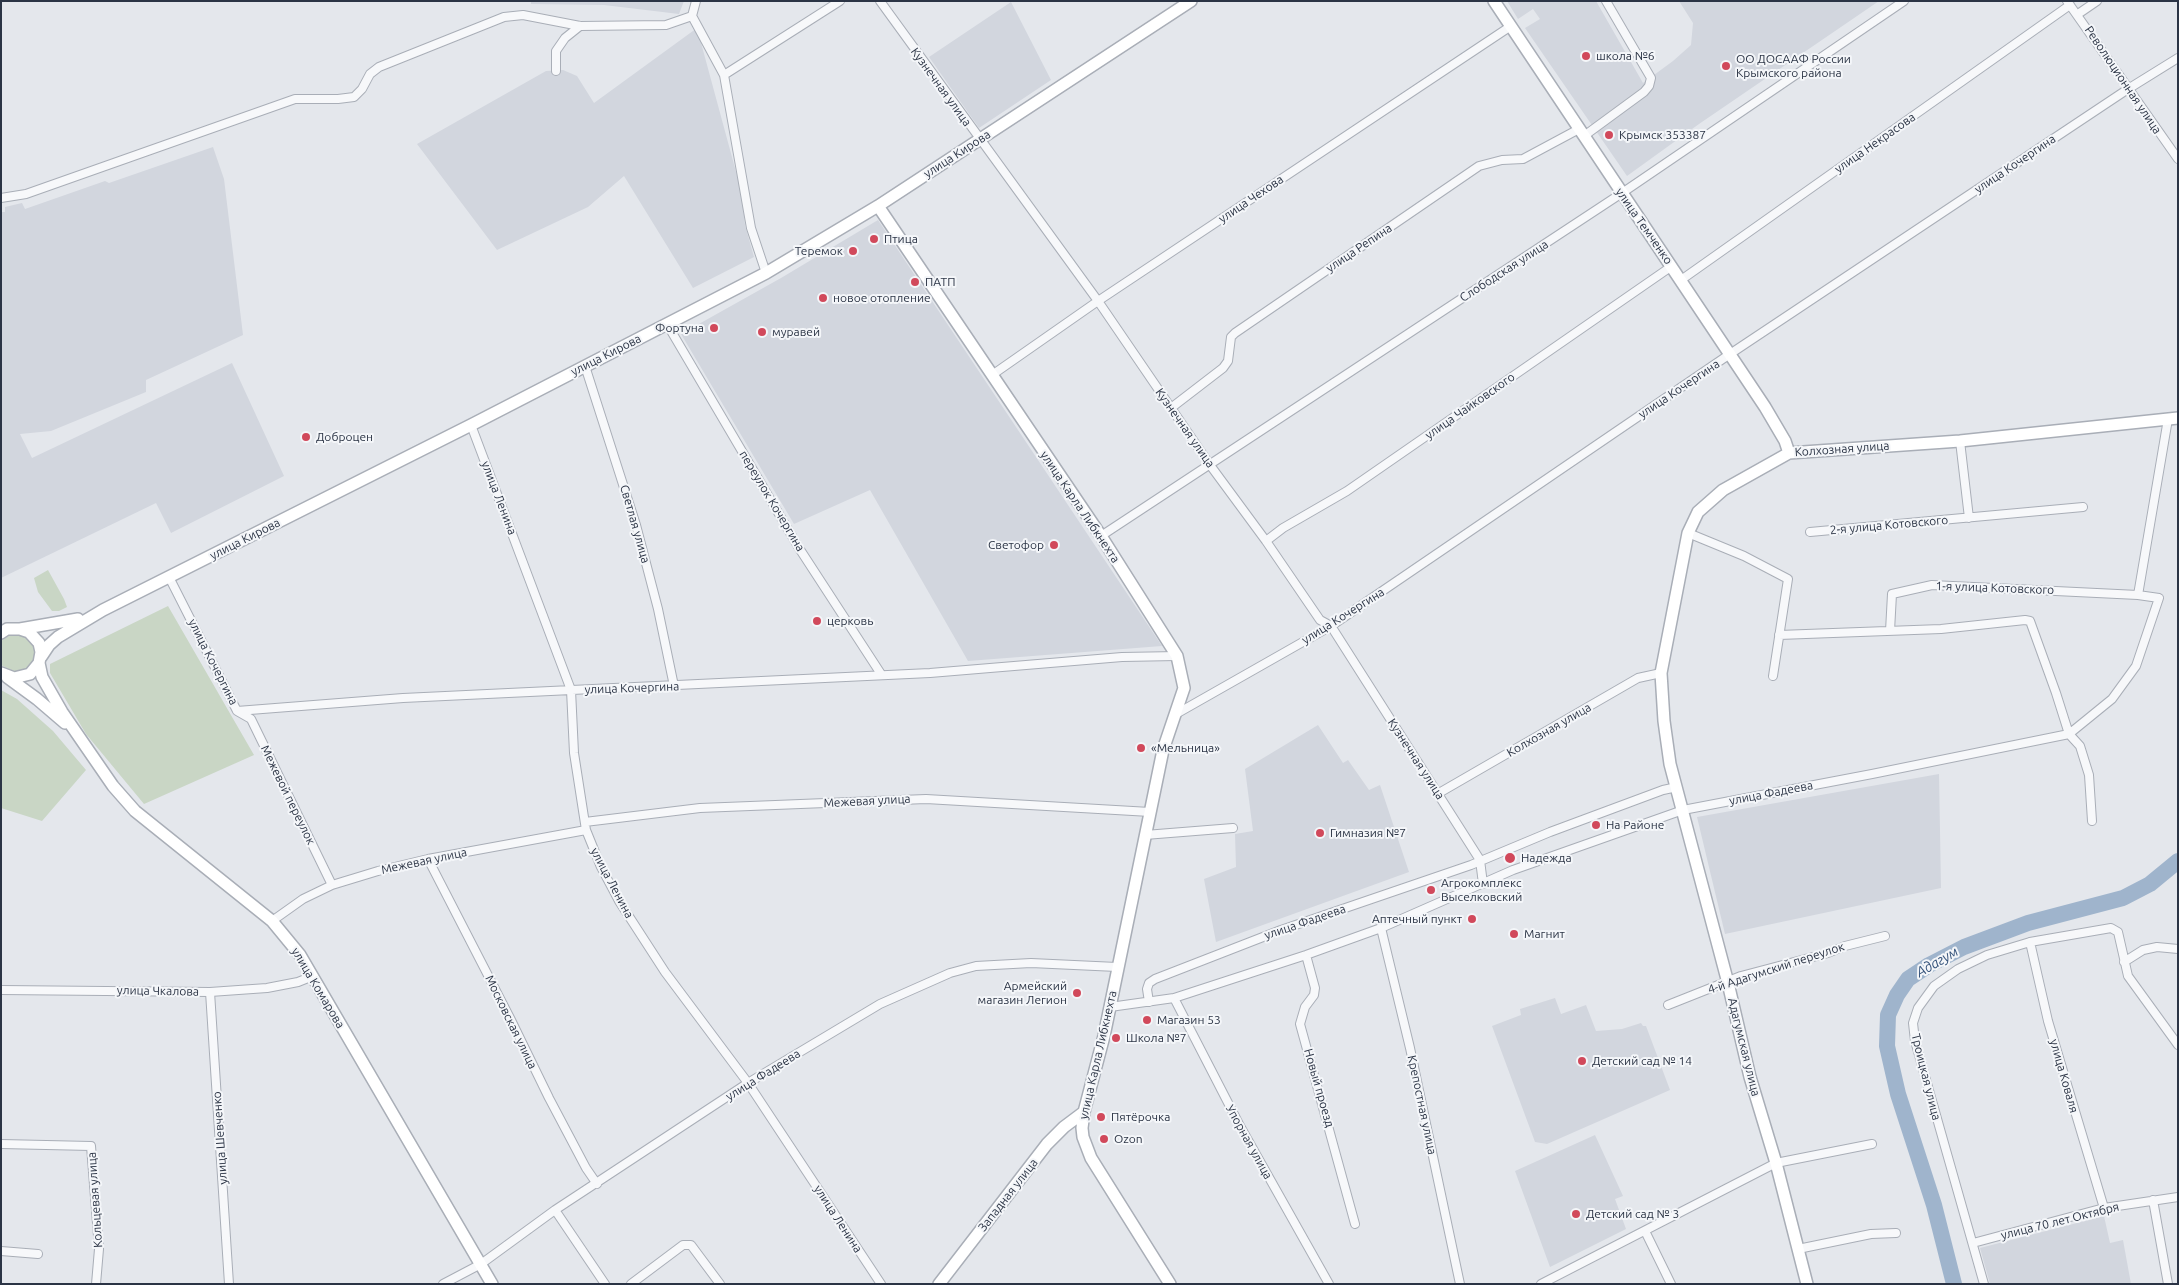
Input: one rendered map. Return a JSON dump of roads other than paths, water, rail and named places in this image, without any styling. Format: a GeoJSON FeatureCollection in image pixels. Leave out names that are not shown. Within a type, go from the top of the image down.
{"type":"FeatureCollection","features":[{"type":"Feature","properties":{"kind":"main road","name":"улица Кирова"},"geometry":{"type":"LineString","coordinates":[[103,610],[471,425],[766,273],[878,206],[1191,1]]}},
{"type":"Feature","properties":{"kind":"main road","name":"улица Темченко"},"geometry":{"type":"LineString","coordinates":[[1494,1],[1765,407],[1785,441],[1789,453]]}},
{"type":"Feature","properties":{"kind":"main road","name":"улица Карла Либкнехта"},"geometry":{"type":"LineString","coordinates":[[878,206],[1101,536],[1177,656],[1184,688],[1163,750],[1110,1007],[1084,1112],[1083,1138],[1091,1158],[1170,1284]]}},
{"type":"Feature","properties":{"kind":"main road","name":"Колхозная улица"},"geometry":{"type":"LineString","coordinates":[[1683,810],[1670,764],[1660,673],[1688,532],[1698,512],[1723,490],[1789,453],[1960,441],[2173,418]]}},
{"type":"Feature","properties":{"kind":"main road"},"geometry":{"type":"LineString","coordinates":[[3,631],[69,622],[103,610]]}},
{"type":"Feature","properties":{"kind":"main road"},"geometry":{"type":"LineString","coordinates":[[4,675],[14,678],[30,674],[49,645],[58,637],[103,610]]}},
{"type":"Feature","properties":{"kind":"main road"},"geometry":{"type":"LineString","coordinates":[[20,628],[34,636],[39,643],[42,677],[83,743]]}},
{"type":"Feature","properties":{"kind":"main road"},"geometry":{"type":"LineString","coordinates":[[4,675],[57,715],[83,743]]}},
{"type":"Feature","properties":{"kind":"main road","name":"улица Комарова"},"geometry":{"type":"LineString","coordinates":[[83,743],[113,786],[136,811],[272,921],[300,955],[492,1284]]}},
{"type":"Feature","properties":{"kind":"main road","name":"Адагумская улица"},"geometry":{"type":"LineString","coordinates":[[1683,810],[1728,983],[1750,1077],[1776,1163],[1807,1284]]}},
{"type":"Feature","properties":{"kind":"main road","name":"Западная улица"},"geometry":{"type":"LineString","coordinates":[[939,1284],[1047,1144],[1064,1127],[1084,1112]]}},
{"type":"Feature","properties":{"kind":"street"},"geometry":{"type":"LineString","coordinates":[[696,1],[692,16],[724,75],[751,228],[766,273]]}},
{"type":"Feature","properties":{"kind":"street"},"geometry":{"type":"LineString","coordinates":[[724,75],[840,1]]}},
{"type":"Feature","properties":{"kind":"street","name":"Кузнечная улица"},"geometry":{"type":"LineString","coordinates":[[880,1],[979,140],[1098,301],[1210,465],[1266,541],[1320,620],[1331,626],[1480,860]]}},
{"type":"Feature","properties":{"kind":"street","name":"улица Репина"},"geometry":{"type":"LineString","coordinates":[[1171,408],[1223,368],[1228,361],[1232,337],[1235,333],[1479,166],[1502,160],[1523,159],[1581,132],[1644,92],[1649,86],[1651,78],[1606,1]]}},
{"type":"Feature","properties":{"kind":"street","name":"Слободская улица"},"geometry":{"type":"LineString","coordinates":[[1101,536],[1622,193],[1904,1]]}},
{"type":"Feature","properties":{"kind":"street"},"geometry":{"type":"LineString","coordinates":[[2078,14],[2097,1]]}},
{"type":"Feature","properties":{"kind":"street","name":"Революционная улица"},"geometry":{"type":"LineString","coordinates":[[2069,3],[2178,159]]}},
{"type":"Feature","properties":{"kind":"street","name":"улица Некрасова"},"geometry":{"type":"LineString","coordinates":[[1681,280],[2069,3]]}},
{"type":"Feature","properties":{"kind":"street"},"geometry":{"type":"LineString","coordinates":[[1,198],[26,194],[295,99],[338,99],[354,96],[362,89],[370,74],[379,67],[504,17],[523,15],[580,26],[666,25],[692,16]]}},
{"type":"Feature","properties":{"kind":"street"},"geometry":{"type":"LineString","coordinates":[[556,71],[556,50],[565,38],[580,26]]}},
{"type":"Feature","properties":{"kind":"street","name":"улица Чехова"},"geometry":{"type":"LineString","coordinates":[[992,375],[1098,301],[1511,26]]}},
{"type":"Feature","properties":{"kind":"street","name":"улица Кочергина"},"geometry":{"type":"LineString","coordinates":[[1176,714],[1331,626],[1730,354],[2128,89],[2178,58]]}},
{"type":"Feature","properties":{"kind":"street","name":"улица Чайковского"},"geometry":{"type":"LineString","coordinates":[[1266,541],[1283,528],[1347,491],[1672,266]]}},
{"type":"Feature","properties":{"kind":"street","name":"переулок Кочергина"},"geometry":{"type":"LineString","coordinates":[[668,324],[799,548],[881,674]]}},
{"type":"Feature","properties":{"kind":"street","name":"Светлая улица"},"geometry":{"type":"LineString","coordinates":[[585,366],[636,525],[658,609],[674,686]]}},
{"type":"Feature","properties":{"kind":"street","name":"Колхозная улица"},"geometry":{"type":"LineString","coordinates":[[2138,595],[2173,418]]}},
{"type":"Feature","properties":{"kind":"street","name":"улица Ленина"},"geometry":{"type":"LineString","coordinates":[[471,425],[571,690],[574,753],[586,826],[601,867],[665,972],[748,1083],[881,1284]]}},
{"type":"Feature","properties":{"kind":"street"},"geometry":{"type":"LineString","coordinates":[[1960,441],[1969,518]]}},
{"type":"Feature","properties":{"kind":"street","name":"2-я улица Котовского"},"geometry":{"type":"LineString","coordinates":[[1810,532],[2083,507]]}},
{"type":"Feature","properties":{"kind":"street"},"geometry":{"type":"LineString","coordinates":[[1688,532],[1744,556],[1788,579],[1773,676]]}},
{"type":"Feature","properties":{"kind":"street","name":"улица Кочергина"},"geometry":{"type":"LineString","coordinates":[[169,577],[237,711],[403,698],[801,681],[881,674],[930,673],[1122,657],[1177,656]]}},
{"type":"Feature","properties":{"kind":"street","name":"1-я улица Котовского"},"geometry":{"type":"LineString","coordinates":[[1890,632],[1892,594],[1932,585],[2138,595]]}},
{"type":"Feature","properties":{"kind":"street","name":"улица Фадеева"},"geometry":{"type":"LineString","coordinates":[[1110,1007],[1174,998],[1306,956],[1381,928],[1513,870],[1683,810],[2069,734],[2112,698],[2136,666],[2159,598],[2138,595]]}},
{"type":"Feature","properties":{"kind":"street"},"geometry":{"type":"LineString","coordinates":[[1779,635],[1940,629],[2025,620],[2032,624],[2069,734],[2080,746],[2089,775],[2092,821]]}},
{"type":"Feature","properties":{"kind":"street","name":"Колхозная улица"},"geometry":{"type":"LineString","coordinates":[[1439,794],[1638,678],[1660,673]]}},
{"type":"Feature","properties":{"kind":"street","name":"Межевой переулок"},"geometry":{"type":"LineString","coordinates":[[237,711],[251,719],[332,885]]}},
{"type":"Feature","properties":{"kind":"street","name":"улица Фадеева"},"geometry":{"type":"LineString","coordinates":[[1149,1002],[1147,989],[1149,983],[1155,979],[1281,930],[1480,860],[1663,790],[1678,787]]}},
{"type":"Feature","properties":{"kind":"street","name":"Межевая улица"},"geometry":{"type":"LineString","coordinates":[[272,921],[303,899],[332,885],[378,871],[586,826],[700,808],[926,799],[1150,812]]}},
{"type":"Feature","properties":{"kind":"street"},"geometry":{"type":"LineString","coordinates":[[1145,834],[1233,828]]}},
{"type":"Feature","properties":{"kind":"street","name":"Московская улица"},"geometry":{"type":"LineString","coordinates":[[428,859],[549,1098],[586,1168],[597,1184]]}},
{"type":"Feature","properties":{"kind":"street"},"geometry":{"type":"LineString","coordinates":[[1480,860],[1483,884]]}},
{"type":"Feature","properties":{"kind":"street","name":"Крепостная улица"},"geometry":{"type":"LineString","coordinates":[[1381,928],[1410,1048],[1460,1284]]}},
{"type":"Feature","properties":{"kind":"street","name":"Троицкая улица"},"geometry":{"type":"LineString","coordinates":[[1984,1284],[1925,1084],[1915,1041],[1913,1023],[1918,1008],[1934,986],[1958,968],[1987,955],[2030,942],[2111,928],[2118,932],[2128,976],[2178,1045]]}},
{"type":"Feature","properties":{"kind":"street","name":"4-й Адагумский переулок"},"geometry":{"type":"LineString","coordinates":[[1668,1006],[1715,986],[1728,983],[1741,976],[1885,936]]}},
{"type":"Feature","properties":{"kind":"street","name":"улица Коваля"},"geometry":{"type":"LineString","coordinates":[[2030,942],[2048,1021],[2104,1208]]}},
{"type":"Feature","properties":{"kind":"street"},"geometry":{"type":"LineString","coordinates":[[2124,962],[2144,950],[2157,947],[2178,949]]}},
{"type":"Feature","properties":{"kind":"street","name":"Новый проезд"},"geometry":{"type":"LineString","coordinates":[[1306,956],[1315,988],[1314,995],[1305,1007],[1300,1024],[1355,1224]]}},
{"type":"Feature","properties":{"kind":"street","name":"улица Фадеева"},"geometry":{"type":"LineString","coordinates":[[443,1284],[480,1264],[555,1210],[748,1083],[880,1004],[950,973],[976,966],[1002,963],[1117,967]]}},
{"type":"Feature","properties":{"kind":"street","name":"улица Чкалова"},"geometry":{"type":"LineString","coordinates":[[1,990],[210,992],[267,988],[298,982],[313,976]]}},
{"type":"Feature","properties":{"kind":"street","name":"улица Шевченко"},"geometry":{"type":"LineString","coordinates":[[210,992],[229,1284]]}},
{"type":"Feature","properties":{"kind":"street","name":"Упорная улица"},"geometry":{"type":"LineString","coordinates":[[1174,998],[1240,1126],[1329,1284]]}},
{"type":"Feature","properties":{"kind":"street","name":"Кольцевая улица"},"geometry":{"type":"LineString","coordinates":[[1,1144],[91,1146],[99,1249],[96,1284]]}},
{"type":"Feature","properties":{"kind":"street"},"geometry":{"type":"LineString","coordinates":[[1541,1284],[1776,1163],[1872,1144]]}},
{"type":"Feature","properties":{"kind":"street","name":"улица 70 лет Октября"},"geometry":{"type":"LineString","coordinates":[[1972,1243],[2104,1208],[2178,1197]]}},
{"type":"Feature","properties":{"kind":"street"},"geometry":{"type":"LineString","coordinates":[[2152,1200],[2168,1284]]}},
{"type":"Feature","properties":{"kind":"street"},"geometry":{"type":"LineString","coordinates":[[555,1210],[605,1284]]}},
{"type":"Feature","properties":{"kind":"street"},"geometry":{"type":"LineString","coordinates":[[1644,1231],[1671,1284]]}},
{"type":"Feature","properties":{"kind":"street"},"geometry":{"type":"LineString","coordinates":[[1798,1249],[1871,1234],[1896,1232]]}},
{"type":"Feature","properties":{"kind":"street"},"geometry":{"type":"LineString","coordinates":[[631,1284],[683,1245],[691,1245],[720,1284]]}},
{"type":"Feature","properties":{"kind":"street"},"geometry":{"type":"LineString","coordinates":[[1,1252],[38,1254]]}},
{"type":"Feature","properties":{"kind":"waterway","name":"Адагум"},"geometry":{"type":"LineString","coordinates":[[1954,1284],[1934,1205],[1898,1094],[1887,1046],[1888,1015],[1897,995],[1908,979],[1929,965],[1964,947],[2028,923],[2123,898],[2150,884],[2178,861]]}},
{"type":"Feature","properties":{"kind":"place","name":"школа №6"},"geometry":{"type":"Point","coordinates":[1586,56]}},
{"type":"Feature","properties":{"kind":"place","name":"ОО ДОСААФ России Крымского района"},"geometry":{"type":"Point","coordinates":[1726,66]}},
{"type":"Feature","properties":{"kind":"place","name":"Крымск 353387"},"geometry":{"type":"Point","coordinates":[1609,135]}},
{"type":"Feature","properties":{"kind":"place","name":"Птица"},"geometry":{"type":"Point","coordinates":[874,239]}},
{"type":"Feature","properties":{"kind":"place","name":"Теремок"},"geometry":{"type":"Point","coordinates":[853,251]}},
{"type":"Feature","properties":{"kind":"place","name":"ПАТП"},"geometry":{"type":"Point","coordinates":[915,282]}},
{"type":"Feature","properties":{"kind":"place","name":"новое отопление"},"geometry":{"type":"Point","coordinates":[823,298]}},
{"type":"Feature","properties":{"kind":"place","name":"Фортуна"},"geometry":{"type":"Point","coordinates":[714,328]}},
{"type":"Feature","properties":{"kind":"place","name":"муравей"},"geometry":{"type":"Point","coordinates":[762,332]}},
{"type":"Feature","properties":{"kind":"place","name":"Доброцен"},"geometry":{"type":"Point","coordinates":[306,437]}},
{"type":"Feature","properties":{"kind":"place","name":"Светофор"},"geometry":{"type":"Point","coordinates":[1054,545]}},
{"type":"Feature","properties":{"kind":"place","name":"церковь"},"geometry":{"type":"Point","coordinates":[817,621]}},
{"type":"Feature","properties":{"kind":"place","name":"«Мельница»"},"geometry":{"type":"Point","coordinates":[1141,748]}},
{"type":"Feature","properties":{"kind":"place","name":"На Районе"},"geometry":{"type":"Point","coordinates":[1596,825]}},
{"type":"Feature","properties":{"kind":"place","name":"Гимназия №7"},"geometry":{"type":"Point","coordinates":[1320,833]}},
{"type":"Feature","properties":{"kind":"place","name":"Надежда"},"geometry":{"type":"Point","coordinates":[1510,858]}},
{"type":"Feature","properties":{"kind":"place","name":"Агрокомплекс Выселковский"},"geometry":{"type":"Point","coordinates":[1431,890]}},
{"type":"Feature","properties":{"kind":"place","name":"Аптечный пункт"},"geometry":{"type":"Point","coordinates":[1472,919]}},
{"type":"Feature","properties":{"kind":"place","name":"Магнит"},"geometry":{"type":"Point","coordinates":[1514,934]}},
{"type":"Feature","properties":{"kind":"place","name":"Армейский магазин Легион"},"geometry":{"type":"Point","coordinates":[1077,993]}},
{"type":"Feature","properties":{"kind":"place","name":"Магазин 53"},"geometry":{"type":"Point","coordinates":[1147,1020]}},
{"type":"Feature","properties":{"kind":"place","name":"Школа №7"},"geometry":{"type":"Point","coordinates":[1116,1038]}},
{"type":"Feature","properties":{"kind":"place","name":"Детский сад № 14"},"geometry":{"type":"Point","coordinates":[1582,1061]}},
{"type":"Feature","properties":{"kind":"place","name":"Пятёрочка"},"geometry":{"type":"Point","coordinates":[1101,1117]}},
{"type":"Feature","properties":{"kind":"place","name":"Ozon"},"geometry":{"type":"Point","coordinates":[1104,1139]}},
{"type":"Feature","properties":{"kind":"place","name":"Детский сад № 3"},"geometry":{"type":"Point","coordinates":[1576,1214]}}]}
